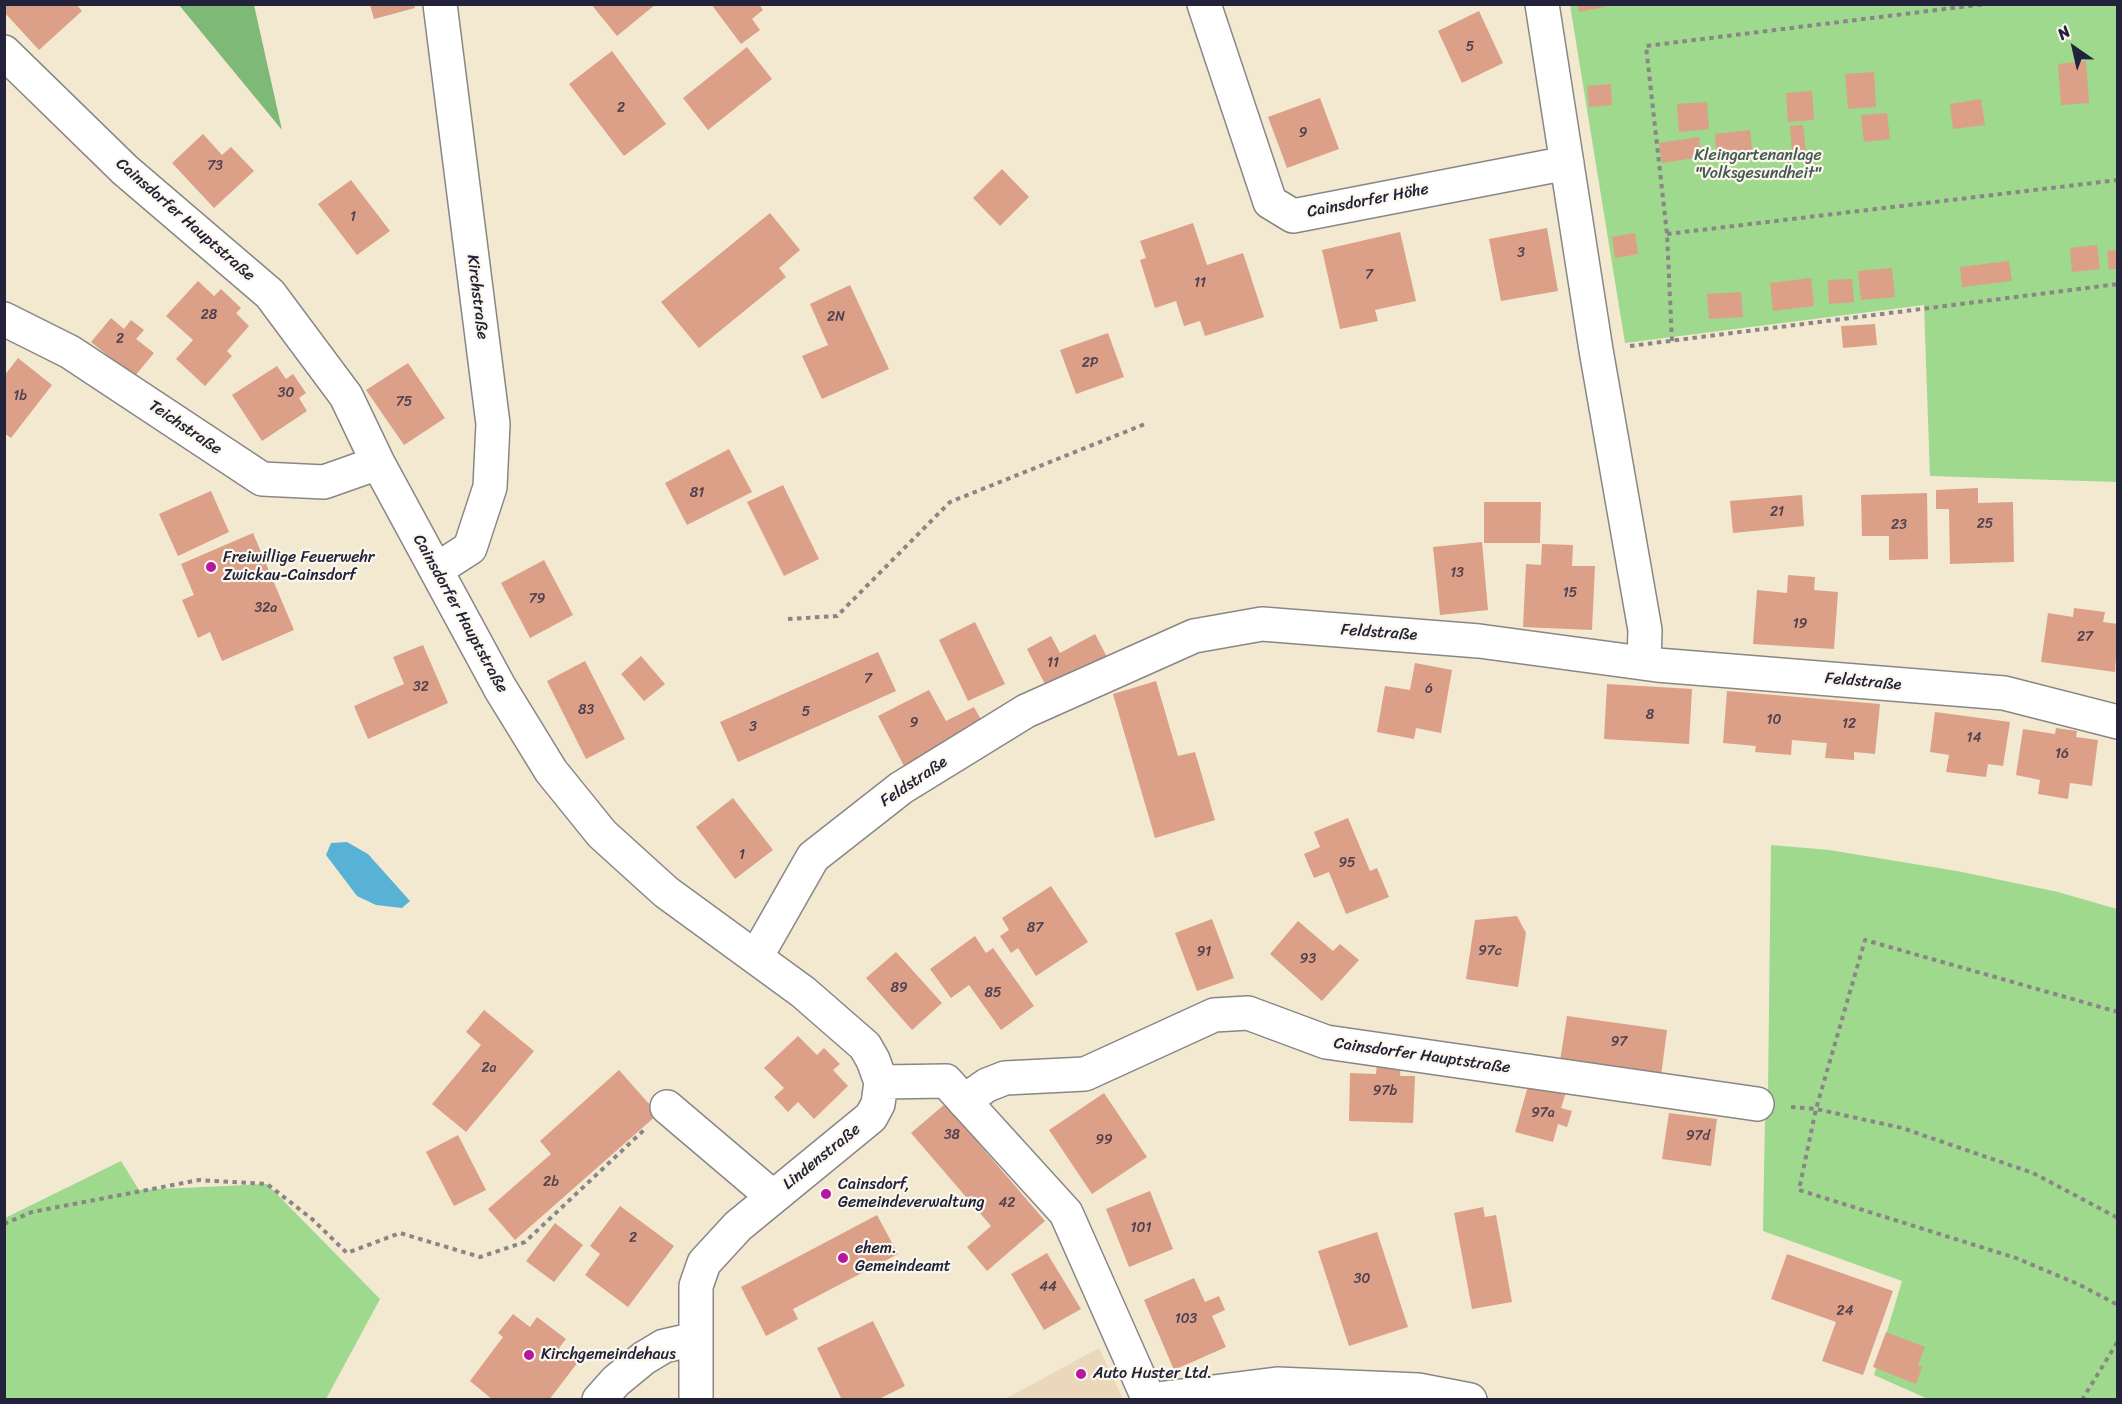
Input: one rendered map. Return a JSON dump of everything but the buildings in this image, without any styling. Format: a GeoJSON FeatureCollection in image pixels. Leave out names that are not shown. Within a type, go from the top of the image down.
{"type":"FeatureCollection","features":[{"type":"Feature","properties":{"kind":"street","name":"Kirchstraße"},"geometry":{"type":"LineString","coordinates":[[436,570],[470,548],[490,487],[493,424],[440,4]]}},
{"type":"Feature","properties":{"kind":"street","name":"Cainsdorfer Höhe"},"geometry":{"type":"LineString","coordinates":[[1204,4],[1270,202],[1293,216],[1567,163]]}},
{"type":"Feature","properties":{"kind":"street"},"geometry":{"type":"LineString","coordinates":[[1542,4],[1596,350],[1645,630],[1644,663]]}},
{"type":"Feature","properties":{"kind":"street","name":"Cainsdorfer Hauptstraße"},"geometry":{"type":"LineString","coordinates":[[4,52],[125,170],[270,294],[346,396],[378,463],[500,688],[551,771],[595,825],[666,892],[803,992],[865,1046],[881,1082]]}},
{"type":"Feature","properties":{"kind":"street","name":"Teichstraße"},"geometry":{"type":"LineString","coordinates":[[4,319],[70,352],[262,479],[324,482],[378,463]]}},
{"type":"Feature","properties":{"kind":"street","name":"Feldstraße"},"geometry":{"type":"LineString","coordinates":[[756,957],[813,857],[916,779],[1026,711],[1194,636],[1262,624],[1479,640],[1644,663],[2004,693],[2118,722]]}},
{"type":"Feature","properties":{"kind":"street","name":"Cainsdorfer Hauptstraße"},"geometry":{"type":"LineString","coordinates":[[964,1101],[987,1085],[1005,1078],[1085,1074],[1214,1016],[1248,1013],[1326,1042],[1757,1104]]}},
{"type":"Feature","properties":{"kind":"street"},"geometry":{"type":"LineString","coordinates":[[881,1082],[946,1082],[1066,1213],[1149,1400],[1277,1384],[1418,1390],[1470,1400]]}},
{"type":"Feature","properties":{"kind":"street","name":"Lindenstraße"},"geometry":{"type":"LineString","coordinates":[[696,1400],[696,1286],[704,1263],[738,1226],[871,1118],[878,1104],[881,1082]]}},
{"type":"Feature","properties":{"kind":"street","name":"Lindenstraße"},"geometry":{"type":"LineString","coordinates":[[667,1107],[773,1197]]}},
{"type":"Feature","properties":{"kind":"street"},"geometry":{"type":"LineString","coordinates":[[599,1400],[616,1381],[644,1358],[664,1346],[695,1339]]}},
{"type":"Feature","properties":{"kind":"path"},"geometry":{"type":"LineString","coordinates":[[1672,341],[1667,234],[1646,46],[1985,4]]}},
{"type":"Feature","properties":{"kind":"path"},"geometry":{"type":"LineString","coordinates":[[1667,234],[2118,180]]}},
{"type":"Feature","properties":{"kind":"path"},"geometry":{"type":"LineString","coordinates":[[1596,350],[2118,284]]}},
{"type":"Feature","properties":{"kind":"path"},"geometry":{"type":"LineString","coordinates":[[788,619],[837,616],[950,502],[1145,424]]}},
{"type":"Feature","properties":{"kind":"path"},"geometry":{"type":"LineString","coordinates":[[2118,1012],[1865,940],[1816,1109],[1799,1190],[2016,1258],[2078,1284],[2118,1305]]}},
{"type":"Feature","properties":{"kind":"path"},"geometry":{"type":"LineString","coordinates":[[1757,1104],[1816,1109],[1902,1128],[2033,1173],[2118,1218]]}},
{"type":"Feature","properties":{"kind":"path"},"geometry":{"type":"LineString","coordinates":[[4,1224],[32,1212],[199,1180],[267,1184],[312,1219],[347,1253],[399,1233],[480,1257],[525,1242],[667,1107]]}},
{"type":"Feature","properties":{"kind":"path"},"geometry":{"type":"LineString","coordinates":[[2082,1400],[2118,1341]]}},
{"type":"Feature","properties":{"kind":"shaded area","name":"Auto Huster Ltd."},"geometry":{"type":"Polygon","coordinates":[[[1099,1348],[1123,1399],[1005,1399],[1099,1348]]]}},
{"type":"Feature","properties":{"kind":"green space"},"geometry":{"type":"Polygon","coordinates":[[[179,5],[254,5],[282,130],[179,5]]]}},
{"type":"Feature","properties":{"kind":"green space","name":"Kleingartenanlage \"Volksgesundheit\""},"geometry":{"type":"Polygon","coordinates":[[[1570,5],[2117,5],[2117,482],[1930,476],[1924,305],[1625,343],[1570,5]]]}},
{"type":"Feature","properties":{"kind":"green space"},"geometry":{"type":"Polygon","coordinates":[[[1771,845],[1829,850],[1957,871],[2058,892],[2117,909],[2117,1399],[1928,1399],[1874,1375],[1902,1281],[1763,1231],[1765,1117],[1768,1091],[1771,845]]]}},
{"type":"Feature","properties":{"kind":"green space"},"geometry":{"type":"Polygon","coordinates":[[[121,1161],[139,1190],[267,1184],[380,1299],[326,1399],[5,1399],[5,1218],[121,1161]]]}},
{"type":"Feature","properties":{"kind":"water"},"geometry":{"type":"Polygon","coordinates":[[[347,842],[368,854],[410,901],[402,908],[376,905],[357,896],[326,855],[331,843],[347,842]]]}},
{"type":"Feature","properties":{"kind":"place","name":"Freiwillige Feuerwehr Zwickau-Cainsdorf"},"geometry":{"type":"Point","coordinates":[211,567]}},
{"type":"Feature","properties":{"kind":"place","name":"Cainsdorf, Gemeindeverwaltung"},"geometry":{"type":"Point","coordinates":[826,1194]}},
{"type":"Feature","properties":{"kind":"place","name":"ehem. Gemeindeamt"},"geometry":{"type":"Point","coordinates":[843,1258]}},
{"type":"Feature","properties":{"kind":"place","name":"Kirchgemeindehaus"},"geometry":{"type":"Point","coordinates":[529,1355]}},
{"type":"Feature","properties":{"kind":"place","name":"Auto Huster Ltd."},"geometry":{"type":"Point","coordinates":[1081,1374]}}]}
